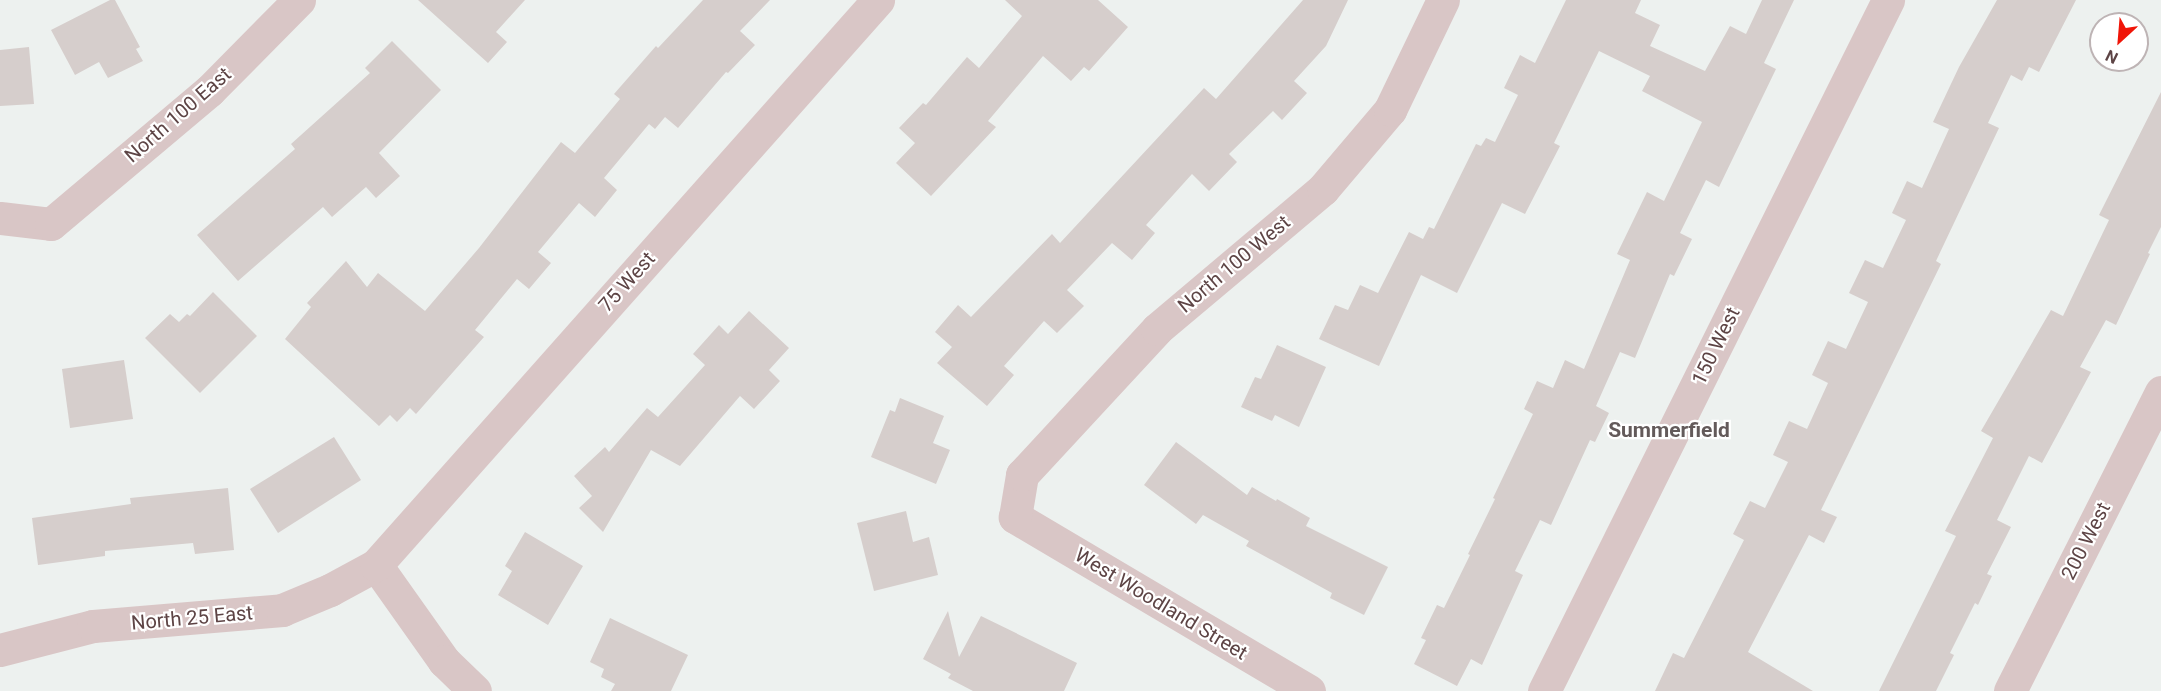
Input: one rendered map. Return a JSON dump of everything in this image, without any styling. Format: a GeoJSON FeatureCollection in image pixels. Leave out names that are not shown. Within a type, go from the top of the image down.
{"type":"FeatureCollection","features":[{"type":"Feature","properties":{"kind":"street","name":"North 100 East"},"geometry":{"type":"LineString","coordinates":[[0,218],[51,224],[209,91],[299,0]]}},
{"type":"Feature","properties":{"kind":"street","name":"75 West"},"geometry":{"type":"LineString","coordinates":[[375,565],[878,0]]}},
{"type":"Feature","properties":{"kind":"street","name":"North 100 West"},"geometry":{"type":"LineString","coordinates":[[1014,517],[1022,475],[1157,329],[1323,189],[1390,110],[1443,0]]}},
{"type":"Feature","properties":{"kind":"street","name":"150 West"},"geometry":{"type":"LineString","coordinates":[[1544,691],[1888,0]]}},
{"type":"Feature","properties":{"kind":"street","name":"200 West"},"geometry":{"type":"LineString","coordinates":[[2010,691],[2161,392]]}},
{"type":"Feature","properties":{"kind":"street","name":"West Woodland Street"},"geometry":{"type":"LineString","coordinates":[[1014,517],[1309,691]]}},
{"type":"Feature","properties":{"kind":"street","name":"North 25 East"},"geometry":{"type":"LineString","coordinates":[[0,650],[93,626],[282,610],[330,590],[375,565]]}},
{"type":"Feature","properties":{"kind":"street"},"geometry":{"type":"LineString","coordinates":[[375,565],[444,661],[475,691]]}},
{"type":"Feature","properties":{"kind":"building"},"geometry":{"type":"Polygon","coordinates":[[[110,0],[115,0],[140,47],[136,49],[143,61],[108,78],[99,62],[75,75],[51,30],[110,0]]]}},
{"type":"Feature","properties":{"kind":"building"},"geometry":{"type":"Polygon","coordinates":[[[418,0],[525,0],[496,32],[507,42],[488,63],[418,0]]]}},
{"type":"Feature","properties":{"kind":"building"},"geometry":{"type":"Polygon","coordinates":[[[703,0],[770,0],[740,31],[755,45],[728,73],[726,72],[678,128],[665,117],[655,129],[649,124],[604,178],[617,190],[595,217],[579,203],[538,252],[551,263],[529,289],[517,279],[475,330],[484,337],[416,414],[410,408],[397,422],[390,415],[379,426],[285,339],[311,307],[307,303],[346,261],[367,287],[378,273],[425,311],[479,248],[561,142],[575,153],[620,99],[614,94],[656,46],[658,48],[703,0]]]}},
{"type":"Feature","properties":{"kind":"building"},"geometry":{"type":"Polygon","coordinates":[[[1005,0],[1098,0],[1128,27],[1089,71],[1084,67],[1071,81],[1043,56],[988,121],[996,127],[931,196],[896,163],[915,143],[899,128],[923,103],[926,105],[967,57],[979,68],[1022,16],[1005,0]]]}},
{"type":"Feature","properties":{"kind":"building"},"geometry":{"type":"Polygon","coordinates":[[[1303,0],[1348,0],[1326,46],[1294,81],[1307,93],[1282,120],[1273,111],[1229,154],[1237,162],[1209,191],[1192,174],[1146,225],[1155,233],[1132,260],[1112,243],[1067,290],[1084,306],[1057,333],[1044,321],[1004,366],[1014,375],[987,406],[937,363],[952,347],[935,332],[958,305],[971,317],[1052,234],[1060,243],[1204,88],[1216,99],[1303,0]]]}},
{"type":"Feature","properties":{"kind":"building"},"geometry":{"type":"Polygon","coordinates":[[[1566,0],[1641,0],[1635,13],[1660,25],[1650,46],[1705,71],[1730,26],[1746,34],[1762,0],[1794,0],[1764,63],[1776,69],[1719,187],[1706,180],[1680,233],[1692,239],[1674,276],[1670,274],[1635,358],[1620,352],[1596,406],[1609,413],[1595,442],[1590,440],[1551,525],[1540,520],[1515,571],[1523,575],[1482,665],[1471,659],[1457,686],[1414,664],[1426,640],[1421,638],[1437,605],[1444,608],[1470,555],[1468,554],[1495,499],[1493,498],[1533,414],[1524,409],[1537,381],[1553,388],[1565,360],[1584,369],[1630,260],[1617,254],[1647,192],[1664,201],[1702,122],[1642,91],[1650,76],[1599,51],[1554,143],[1560,146],[1525,214],[1502,203],[1457,293],[1421,275],[1379,366],[1319,339],[1335,305],[1348,310],[1360,285],[1378,293],[1409,232],[1423,239],[1429,227],[1434,229],[1476,144],[1481,146],[1486,138],[1495,142],[1518,95],[1504,88],[1520,55],[1535,63],[1566,0]]]}},
{"type":"Feature","properties":{"kind":"building"},"geometry":{"type":"Polygon","coordinates":[[[1997,0],[2076,0],[2039,72],[2029,67],[2022,81],[2011,75],[1988,123],[1999,128],[1936,261],[1941,264],[1821,510],[1837,517],[1824,543],[1809,535],[1748,652],[1813,691],[1655,691],[1673,653],[1684,658],[1744,540],[1733,534],[1750,501],[1765,508],[1788,462],[1773,455],[1789,421],[1807,429],[1828,383],[1812,375],[1828,341],[1846,349],[1868,302],[1849,293],[1865,260],[1883,268],[1906,220],[1892,213],[1907,181],[1922,188],[1949,129],[1933,122],[1959,67],[1997,0]]]}},
{"type":"Feature","properties":{"kind":"building"},"geometry":{"type":"Polygon","coordinates":[[[392,41],[441,90],[379,153],[400,176],[376,198],[366,187],[332,217],[323,207],[238,281],[197,235],[295,149],[291,144],[370,73],[365,68],[392,41]]]}},
{"type":"Feature","properties":{"kind":"building"},"geometry":{"type":"Polygon","coordinates":[[[29,47],[34,104],[0,106],[0,50],[29,47]]]}},
{"type":"Feature","properties":{"kind":"building"},"geometry":{"type":"Polygon","coordinates":[[[2161,92],[2161,227],[2148,253],[2150,254],[2116,325],[2106,320],[2080,367],[2091,372],[2042,463],[2029,456],[1997,520],[2011,527],[1987,574],[1992,576],[1978,605],[1975,603],[1950,653],[1954,655],[1936,691],[1879,691],[1956,536],[1945,531],[1993,438],[1981,431],[2051,310],[2063,316],[2109,220],[2099,215],[2161,92]]]}},
{"type":"Feature","properties":{"kind":"building"},"geometry":{"type":"Polygon","coordinates":[[[213,292],[257,336],[200,393],[145,338],[170,314],[179,322],[187,314],[190,316],[213,292]]]}},
{"type":"Feature","properties":{"kind":"building"},"geometry":{"type":"Polygon","coordinates":[[[749,311],[789,348],[769,370],[780,381],[754,409],[740,396],[680,466],[651,450],[603,532],[579,508],[592,496],[574,476],[605,447],[609,452],[647,408],[658,417],[705,365],[693,354],[719,325],[728,334],[749,311]]]}},
{"type":"Feature","properties":{"kind":"building"},"geometry":{"type":"Polygon","coordinates":[[[1277,345],[1326,367],[1299,427],[1275,415],[1272,421],[1241,407],[1255,377],[1261,379],[1277,345]]]}},
{"type":"Feature","properties":{"kind":"building"},"geometry":{"type":"Polygon","coordinates":[[[124,360],[133,419],[70,428],[62,369],[124,360]]]}},
{"type":"Feature","properties":{"kind":"building"},"geometry":{"type":"Polygon","coordinates":[[[900,398],[944,416],[933,443],[950,450],[936,484],[871,457],[890,410],[895,412],[900,398]]]}},
{"type":"Feature","properties":{"kind":"building"},"geometry":{"type":"Polygon","coordinates":[[[334,437],[361,480],[278,533],[250,489],[334,437]]]}},
{"type":"Feature","properties":{"kind":"building"},"geometry":{"type":"Polygon","coordinates":[[[1176,442],[1247,495],[1252,487],[1276,501],[1277,499],[1310,518],[1306,526],[1388,567],[1364,615],[1330,598],[1332,593],[1246,546],[1249,541],[1203,515],[1196,524],[1144,485],[1176,442]]]}},
{"type":"Feature","properties":{"kind":"building"},"geometry":{"type":"Polygon","coordinates":[[[228,488],[234,550],[195,554],[193,543],[105,551],[105,556],[38,565],[32,518],[131,504],[130,498],[228,488]]]}},
{"type":"Feature","properties":{"kind":"building"},"geometry":{"type":"Polygon","coordinates":[[[906,511],[913,542],[929,537],[938,575],[874,591],[857,523],[906,511]]]}},
{"type":"Feature","properties":{"kind":"building"},"geometry":{"type":"Polygon","coordinates":[[[525,532],[583,566],[548,625],[498,595],[512,571],[505,566],[525,532]]]}},
{"type":"Feature","properties":{"kind":"building"},"geometry":{"type":"Polygon","coordinates":[[[948,611],[959,657],[981,616],[1077,663],[1064,691],[973,691],[948,678],[951,674],[923,659],[948,611]]]}},
{"type":"Feature","properties":{"kind":"building"},"geometry":{"type":"Polygon","coordinates":[[[610,618],[688,655],[671,691],[611,691],[615,684],[601,677],[604,669],[590,662],[610,618]]]}},
{"type":"Feature","properties":{"kind":"district","name":"Summerfield"},"geometry":{"type":"Point","coordinates":[1669,430]}}]}
